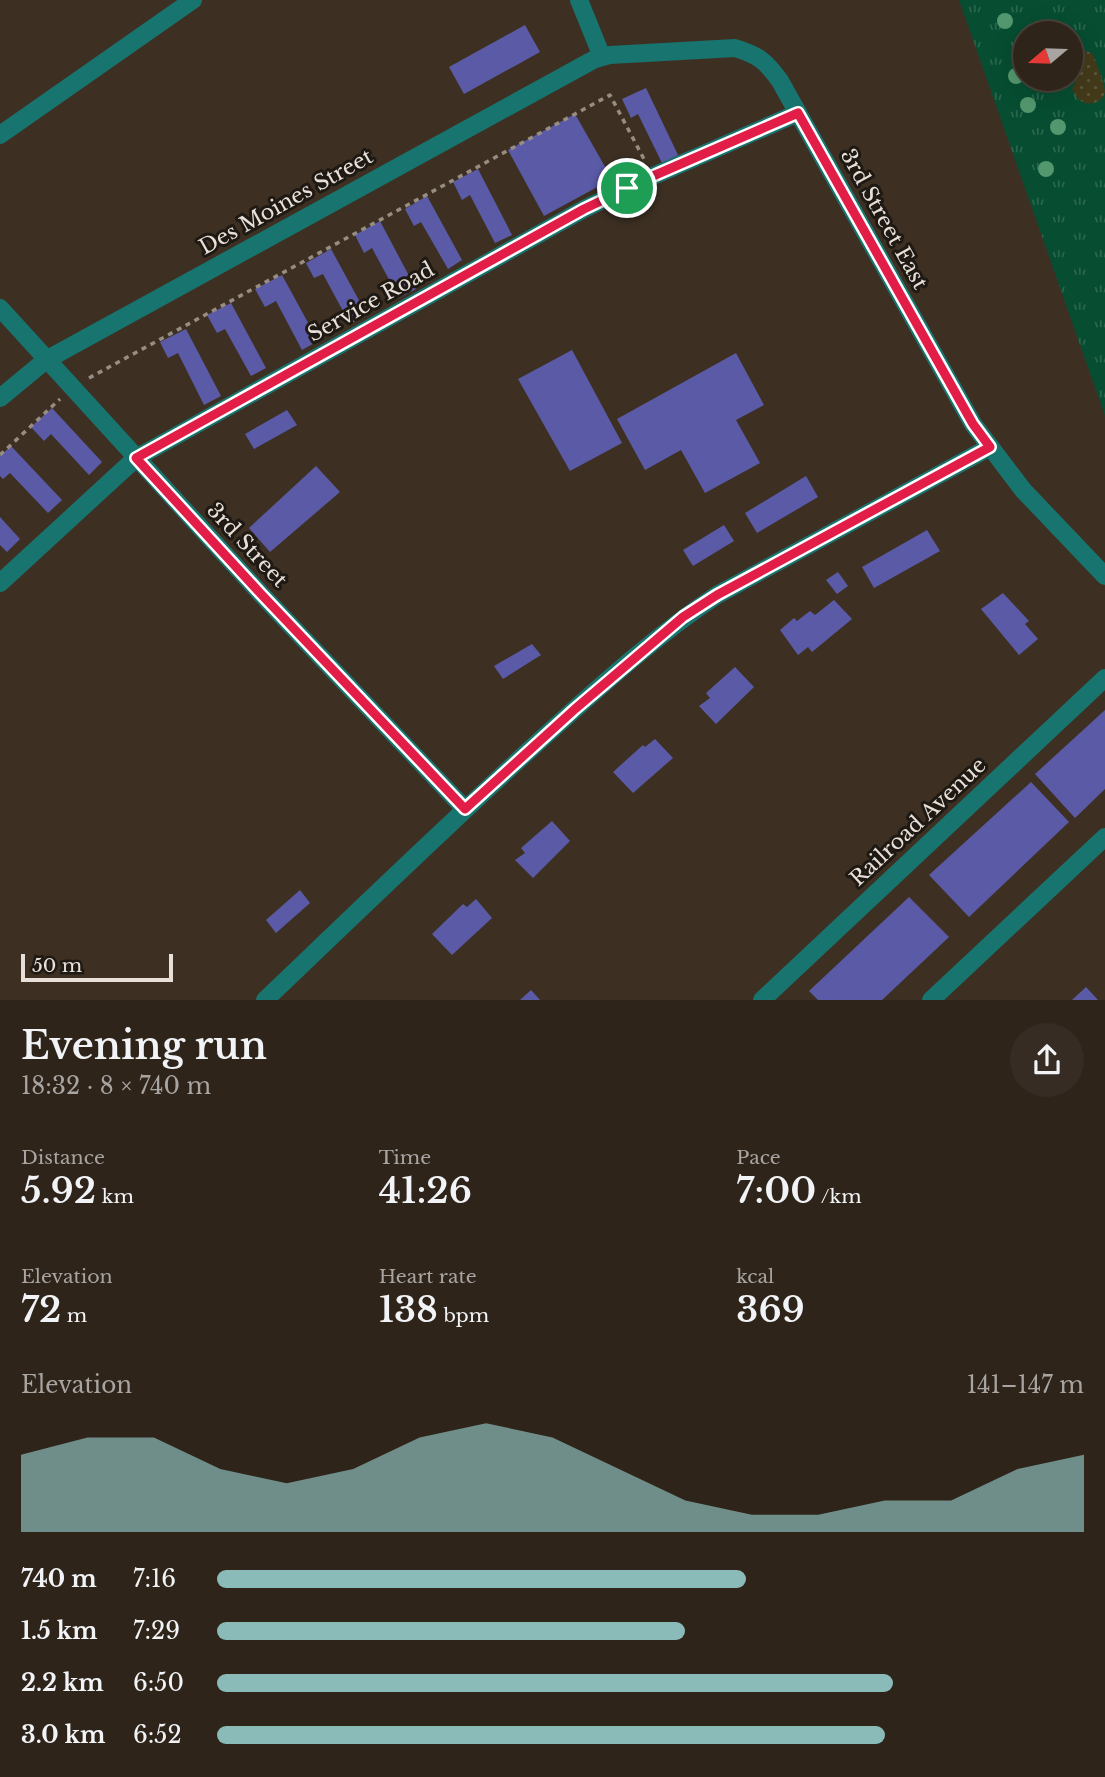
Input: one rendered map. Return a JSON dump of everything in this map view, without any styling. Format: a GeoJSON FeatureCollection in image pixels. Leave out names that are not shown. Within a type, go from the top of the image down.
{"type":"FeatureCollection","features":[{"type":"Feature","properties":{"kind":"street"},"geometry":{"type":"LineString","coordinates":[[0,135],[193,0]]}},
{"type":"Feature","properties":{"kind":"street"},"geometry":{"type":"LineString","coordinates":[[579,0],[602,57]]}},
{"type":"Feature","properties":{"kind":"street","name":"3rd Street East"},"geometry":{"type":"LineString","coordinates":[[602,57],[735,48],[753,54],[768,64],[780,80],[973,424],[1023,490],[1105,576]]}},
{"type":"Feature","properties":{"kind":"street","name":"Des Moines Street"},"geometry":{"type":"LineString","coordinates":[[0,398],[46,360],[602,57]]}},
{"type":"Feature","properties":{"kind":"street","name":"Service Road"},"geometry":{"type":"LineString","coordinates":[[0,583],[136,458],[584,209],[798,113]]}},
{"type":"Feature","properties":{"kind":"street","name":"3rd Street"},"geometry":{"type":"LineString","coordinates":[[0,308],[261,594],[465,809]]}},
{"type":"Feature","properties":{"kind":"street"},"geometry":{"type":"LineString","coordinates":[[265,1000],[465,809],[575,709],[683,617],[717,595],[990,447]]}},
{"type":"Feature","properties":{"kind":"street","name":"Railroad Avenue"},"geometry":{"type":"LineString","coordinates":[[762,1000],[1105,678]]}},
{"type":"Feature","properties":{"kind":"street"},"geometry":{"type":"LineString","coordinates":[[931,1000],[1105,837]]}},
{"type":"Feature","properties":{"kind":"path"},"geometry":{"type":"LineString","coordinates":[[0,455],[71,387],[610,95],[653,176]]}},
{"type":"Feature","properties":{"kind":"green space"},"geometry":{"type":"Polygon","coordinates":[[[959,0],[1105,0],[1105,416],[959,0]]]}},
{"type":"Feature","properties":{"kind":"sand"},"geometry":{"type":"Polygon","coordinates":[[[1083,52],[1093,54],[1105,89],[1102,98],[1093,103],[1081,101],[1073,91],[1083,91],[1083,52]]]}},
{"type":"Feature","properties":{"kind":"building"},"geometry":{"type":"Polygon","coordinates":[[[525,25],[540,52],[464,94],[449,67],[525,25]]]}},
{"type":"Feature","properties":{"kind":"building"},"geometry":{"type":"Polygon","coordinates":[[[646,88],[678,155],[662,163],[638,114],[631,118],[622,99],[646,88]]]}},
{"type":"Feature","properties":{"kind":"building"},"geometry":{"type":"Polygon","coordinates":[[[575,114],[612,179],[544,216],[508,150],[575,114]]]}},
{"type":"Feature","properties":{"kind":"building"},"geometry":{"type":"Polygon","coordinates":[[[478,169],[512,235],[495,243],[470,195],[462,200],[453,182],[478,169]]]}},
{"type":"Feature","properties":{"kind":"building"},"geometry":{"type":"Polygon","coordinates":[[[427,196],[462,260],[448,269],[421,222],[414,226],[405,209],[427,196]]]}},
{"type":"Feature","properties":{"kind":"building"},"geometry":{"type":"Polygon","coordinates":[[[380,221],[416,289],[399,298],[372,248],[364,253],[355,235],[380,221]]]}},
{"type":"Feature","properties":{"kind":"building"},"geometry":{"type":"Polygon","coordinates":[[[331,249],[367,315],[350,324],[323,274],[314,278],[306,263],[331,249]]]}},
{"type":"Feature","properties":{"kind":"building"},"geometry":{"type":"Polygon","coordinates":[[[282,275],[318,341],[302,350],[276,301],[265,307],[255,289],[282,275]]]}},
{"type":"Feature","properties":{"kind":"building"},"geometry":{"type":"Polygon","coordinates":[[[231,303],[266,368],[251,376],[225,329],[217,333],[207,315],[231,303]]]}},
{"type":"Feature","properties":{"kind":"building"},"geometry":{"type":"Polygon","coordinates":[[[186,329],[221,396],[204,405],[178,353],[168,358],[160,342],[186,329]]]}},
{"type":"Feature","properties":{"kind":"building"},"geometry":{"type":"Polygon","coordinates":[[[572,350],[622,443],[570,471],[518,379],[572,350]]]}},
{"type":"Feature","properties":{"kind":"building"},"geometry":{"type":"Polygon","coordinates":[[[736,353],[764,405],[736,420],[760,463],[705,493],[681,450],[645,470],[617,419],[736,353]]]}},
{"type":"Feature","properties":{"kind":"building"},"geometry":{"type":"Polygon","coordinates":[[[52,408],[102,462],[89,475],[51,434],[44,441],[31,427],[52,408]]]}},
{"type":"Feature","properties":{"kind":"building"},"geometry":{"type":"Polygon","coordinates":[[[287,410],[297,425],[254,449],[245,434],[287,410]]]}},
{"type":"Feature","properties":{"kind":"building"},"geometry":{"type":"Polygon","coordinates":[[[11,446],[62,500],[48,513],[10,473],[3,479],[0,476],[0,456],[11,446]]]}},
{"type":"Feature","properties":{"kind":"building"},"geometry":{"type":"Polygon","coordinates":[[[316,466],[340,492],[270,552],[249,528],[316,466]]]}},
{"type":"Feature","properties":{"kind":"building"},"geometry":{"type":"Polygon","coordinates":[[[806,476],[818,497],[757,533],[745,513],[806,476]]]}},
{"type":"Feature","properties":{"kind":"building"},"geometry":{"type":"Polygon","coordinates":[[[0,517],[20,539],[7,552],[0,545],[0,517]]]}},
{"type":"Feature","properties":{"kind":"building"},"geometry":{"type":"Polygon","coordinates":[[[724,525],[734,541],[693,566],[683,550],[724,525]]]}},
{"type":"Feature","properties":{"kind":"building"},"geometry":{"type":"Polygon","coordinates":[[[927,530],[940,551],[874,588],[862,567],[927,530]]]}},
{"type":"Feature","properties":{"kind":"building"},"geometry":{"type":"Polygon","coordinates":[[[838,572],[848,586],[837,594],[826,580],[838,572]]]}},
{"type":"Feature","properties":{"kind":"building"},"geometry":{"type":"Polygon","coordinates":[[[1003,593],[1029,621],[1025,624],[1038,639],[1019,655],[981,609],[1003,593]]]}},
{"type":"Feature","properties":{"kind":"building"},"geometry":{"type":"Polygon","coordinates":[[[834,600],[852,619],[812,652],[808,647],[798,655],[780,630],[794,618],[797,621],[810,611],[815,615],[834,600]]]}},
{"type":"Feature","properties":{"kind":"building"},"geometry":{"type":"Polygon","coordinates":[[[532,644],[541,655],[503,679],[494,666],[532,644]]]}},
{"type":"Feature","properties":{"kind":"building"},"geometry":{"type":"Polygon","coordinates":[[[735,667],[754,687],[716,724],[699,706],[710,698],[706,693],[735,667]]]}},
{"type":"Feature","properties":{"kind":"building"},"geometry":{"type":"Polygon","coordinates":[[[1105,710],[1105,789],[1075,818],[1035,774],[1105,710]]]}},
{"type":"Feature","properties":{"kind":"building"},"geometry":{"type":"Polygon","coordinates":[[[655,739],[673,758],[633,793],[613,772],[643,745],[645,747],[655,739]]]}},
{"type":"Feature","properties":{"kind":"building"},"geometry":{"type":"Polygon","coordinates":[[[1031,782],[1069,822],[969,917],[929,875],[1031,782]]]}},
{"type":"Feature","properties":{"kind":"building"},"geometry":{"type":"Polygon","coordinates":[[[552,821],[570,841],[533,878],[515,860],[525,853],[521,848],[552,821]]]}},
{"type":"Feature","properties":{"kind":"building"},"geometry":{"type":"Polygon","coordinates":[[[300,890],[310,903],[276,933],[266,920],[300,890]]]}},
{"type":"Feature","properties":{"kind":"building"},"geometry":{"type":"Polygon","coordinates":[[[909,897],[949,937],[882,1000],[818,1000],[809,991],[909,897]]]}},
{"type":"Feature","properties":{"kind":"building"},"geometry":{"type":"Polygon","coordinates":[[[476,899],[492,918],[452,955],[432,934],[463,904],[467,907],[476,899]]]}},
{"type":"Feature","properties":{"kind":"building"},"geometry":{"type":"Polygon","coordinates":[[[1086,987],[1098,1000],[1072,1000],[1086,987]]]}},
{"type":"Feature","properties":{"kind":"building"},"geometry":{"type":"Polygon","coordinates":[[[531,990],[540,1000],[520,1000],[531,990]]]}},
{"type":"Feature","properties":{"kind":"route"},"geometry":{"type":"LineString","coordinates":[[798,113],[973,424],[990,447],[717,595],[683,617],[575,709],[465,809],[136,458],[584,209],[627,188],[798,113]]}}]}
